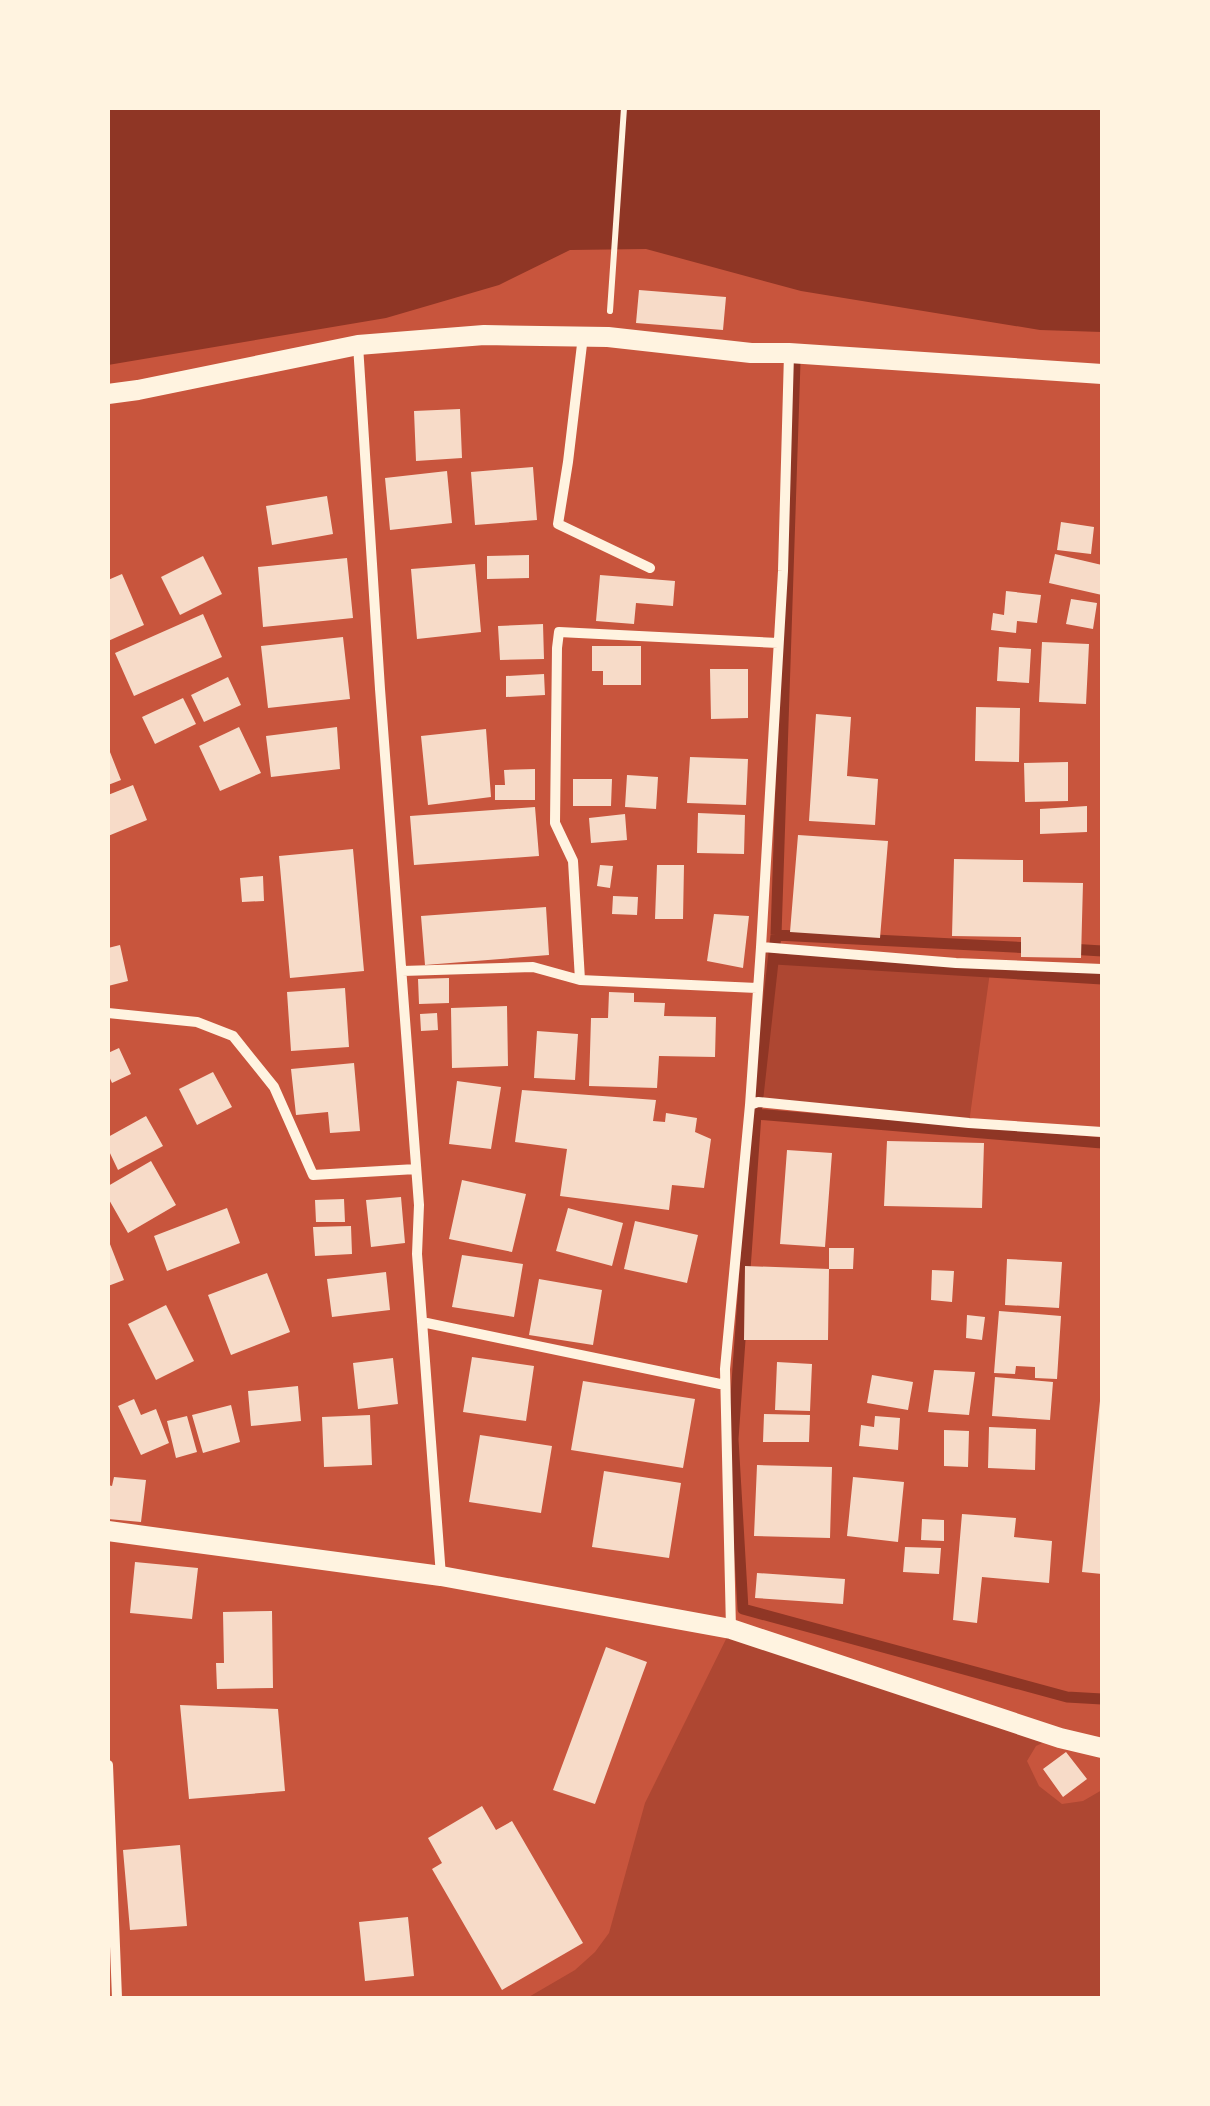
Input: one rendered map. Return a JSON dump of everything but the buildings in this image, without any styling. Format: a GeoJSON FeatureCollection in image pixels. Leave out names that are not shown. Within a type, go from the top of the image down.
{"type":"FeatureCollection","features":[{"type":"Feature","properties":{"kind":"main road"},"geometry":{"type":"LineString","coordinates":[[108,394],[358,345],[484,334],[608,337],[751,353],[1102,374]]}},
{"type":"Feature","properties":{"kind":"main road"},"geometry":{"type":"LineString","coordinates":[[108,1531],[441,1576],[731,1629],[1060,1738],[1102,1748]]}},
{"type":"Feature","properties":{"kind":"street"},"geometry":{"type":"LineString","coordinates":[[583,336],[558,524],[650,568]]}},
{"type":"Feature","properties":{"kind":"street"},"geometry":{"type":"LineString","coordinates":[[358,345],[419,1205],[417,1254],[441,1576]]}},
{"type":"Feature","properties":{"kind":"street"},"geometry":{"type":"LineString","coordinates":[[731,1629],[725,1385],[761,946],[783,571],[789,353]]}},
{"type":"Feature","properties":{"kind":"street"},"geometry":{"type":"LineString","coordinates":[[580,980],[573,861],[555,823],[559,632],[778,643]]}},
{"type":"Feature","properties":{"kind":"street"},"geometry":{"type":"LineString","coordinates":[[761,946],[956,963],[1102,969]]}},
{"type":"Feature","properties":{"kind":"street"},"geometry":{"type":"LineString","coordinates":[[402,971],[533,967],[580,980],[757,988]]}},
{"type":"Feature","properties":{"kind":"street"},"geometry":{"type":"LineString","coordinates":[[108,1013],[197,1022],[233,1036],[274,1087],[313,1175],[416,1169]]}},
{"type":"Feature","properties":{"kind":"street"},"geometry":{"type":"LineString","coordinates":[[750,1105],[758,1102],[1102,1132]]}},
{"type":"Feature","properties":{"kind":"street"},"geometry":{"type":"LineString","coordinates":[[422,1322],[725,1385]]}},
{"type":"Feature","properties":{"kind":"street"},"geometry":{"type":"LineString","coordinates":[[108,1765],[116,1998]]}},
{"type":"Feature","properties":{"kind":"path"},"geometry":{"type":"LineString","coordinates":[[608,337],[624,108]]}},
{"type":"Feature","properties":{"kind":"shaded area"},"geometry":{"type":"Polygon","coordinates":[[[108,108],[1102,108],[1102,332],[1040,330],[801,291],[646,249],[570,250],[499,285],[386,318],[108,365],[108,108]]]}},
{"type":"Feature","properties":{"kind":"shaded area"},"geometry":{"type":"Polygon","coordinates":[[[761,947],[991,965],[969,1123],[750,1105],[761,947]]]}},
{"type":"Feature","properties":{"kind":"shaded area"},"geometry":{"type":"Polygon","coordinates":[[[731,1629],[1057,1736],[1036,1746],[1027,1761],[1039,1786],[1062,1804],[1083,1801],[1102,1790],[1102,1998],[527,1998],[575,1970],[609,1933],[645,1803],[731,1629]]]}},
{"type":"Feature","properties":{"kind":"waterway"},"geometry":{"type":"LineString","coordinates":[[795,362],[776,935],[756,1114],[733,1439],[743,1609],[1067,1697],[1102,1699]]}},
{"type":"Feature","properties":{"kind":"waterway"},"geometry":{"type":"LineString","coordinates":[[776,935],[1032,948]]}},
{"type":"Feature","properties":{"kind":"waterway"},"geometry":{"type":"LineString","coordinates":[[1070,949],[1102,951]]}},
{"type":"Feature","properties":{"kind":"waterway"},"geometry":{"type":"LineString","coordinates":[[775,959],[1102,979]]}},
{"type":"Feature","properties":{"kind":"waterway"},"geometry":{"type":"LineString","coordinates":[[756,1114],[1102,1143]]}}]}
